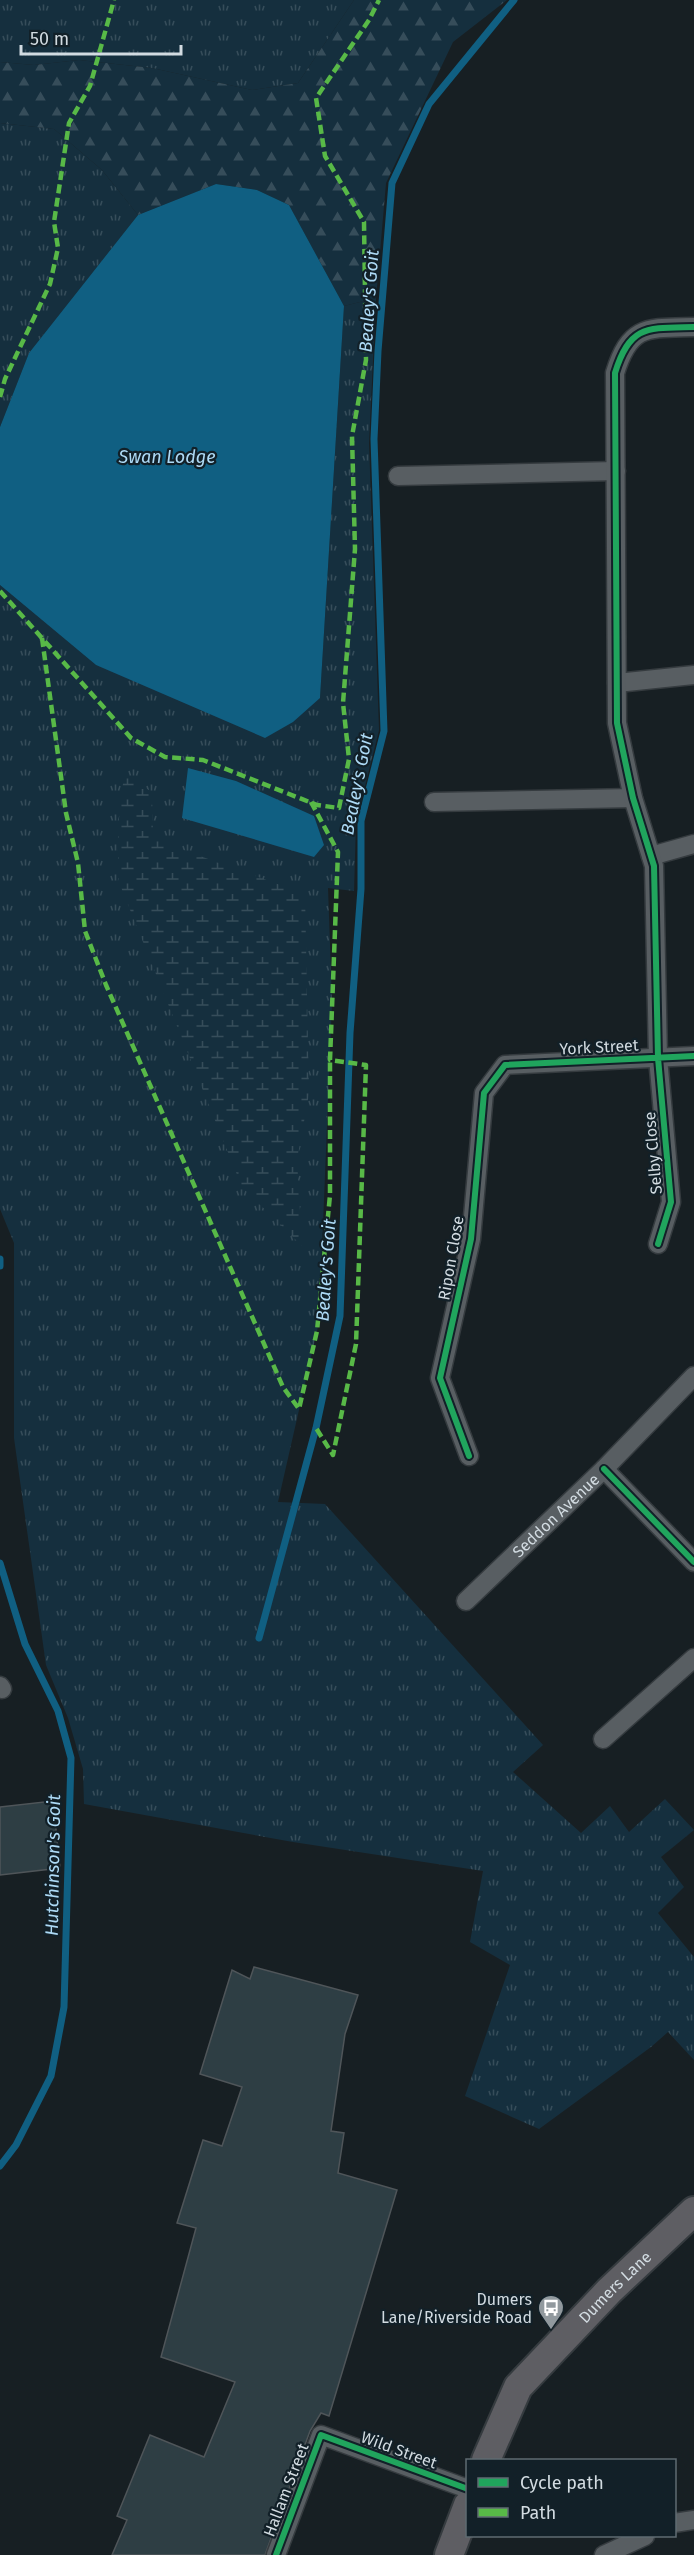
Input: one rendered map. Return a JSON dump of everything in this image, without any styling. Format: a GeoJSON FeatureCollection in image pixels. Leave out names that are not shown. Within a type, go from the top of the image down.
{"type":"FeatureCollection","features":[{"type":"Feature","properties":{"kind":"main road","name":"Dumers Lane"},"geometry":{"type":"LineString","coordinates":[[486,2459],[518,2387],[609,2291],[694,2211]]}},
{"type":"Feature","properties":{"kind":"main road"},"geometry":{"type":"LineString","coordinates":[[449,2555],[466,2510]]}},
{"type":"Feature","properties":{"kind":"street","name":"Selby Close"},"geometry":{"type":"LineString","coordinates":[[658,1244],[671,1202],[658,1058],[654,866],[633,798],[617,723],[615,373],[622,351],[635,336],[656,328],[694,327]]}},
{"type":"Feature","properties":{"kind":"street"},"geometry":{"type":"LineString","coordinates":[[398,476],[616,471]]}},
{"type":"Feature","properties":{"kind":"street"},"geometry":{"type":"LineString","coordinates":[[617,683],[694,675]]}},
{"type":"Feature","properties":{"kind":"street"},"geometry":{"type":"LineString","coordinates":[[434,802],[633,798]]}},
{"type":"Feature","properties":{"kind":"street"},"geometry":{"type":"LineString","coordinates":[[651,856],[694,844]]}},
{"type":"Feature","properties":{"kind":"street","name":"York Street"},"geometry":{"type":"LineString","coordinates":[[505,1065],[694,1056]]}},
{"type":"Feature","properties":{"kind":"street","name":"Ripon Close"},"geometry":{"type":"LineString","coordinates":[[469,1456],[440,1378],[471,1239],[484,1093],[505,1065]]}},
{"type":"Feature","properties":{"kind":"street","name":"Seddon Avenue"},"geometry":{"type":"LineString","coordinates":[[466,1601],[604,1469],[694,1376]]}},
{"type":"Feature","properties":{"kind":"street"},"geometry":{"type":"LineString","coordinates":[[604,1469],[694,1562]]}},
{"type":"Feature","properties":{"kind":"street"},"geometry":{"type":"LineString","coordinates":[[603,1739],[694,1658]]}},
{"type":"Feature","properties":{"kind":"street","name":"Wild Street"},"geometry":{"type":"LineString","coordinates":[[321,2435],[466,2488]]}},
{"type":"Feature","properties":{"kind":"street","name":"Hallam Street"},"geometry":{"type":"LineString","coordinates":[[276,2555],[321,2435]]}},
{"type":"Feature","properties":{"kind":"street"},"geometry":{"type":"LineString","coordinates":[[676,2523],[694,2520]]}},
{"type":"Feature","properties":{"kind":"street"},"geometry":{"type":"LineString","coordinates":[[604,2555],[641,2537]]}},
{"type":"Feature","properties":{"kind":"green space"},"geometry":{"type":"Polygon","coordinates":[[[0,0],[354,0],[298,83],[252,90],[152,68],[79,60],[34,65],[0,62],[0,0]]]}},
{"type":"Feature","properties":{"kind":"green space"},"geometry":{"type":"Polygon","coordinates":[[[354,0],[507,0],[453,42],[386,183],[376,298],[344,306],[289,205],[257,190],[216,184],[138,215],[102,170],[54,129],[0,123],[0,62],[34,65],[79,60],[152,68],[252,90],[298,83],[354,0]]]}},
{"type":"Feature","properties":{"kind":"green space"},"geometry":{"type":"Polygon","coordinates":[[[0,123],[54,129],[102,170],[138,215],[29,353],[0,427],[0,123]]]}},
{"type":"Feature","properties":{"kind":"green space"},"geometry":{"type":"Polygon","coordinates":[[[376,298],[369,443],[379,730],[356,822],[354,891],[328,888],[332,1002],[319,1322],[278,1502],[325,1504],[543,1745],[513,1772],[581,1833],[610,1806],[629,1832],[665,1799],[694,1830],[661,1857],[684,1887],[658,1913],[694,1957],[694,2060],[668,2032],[539,2129],[465,2096],[510,1965],[470,1942],[483,1871],[293,1842],[84,1804],[83,1769],[68,1718],[46,1665],[14,1438],[14,1243],[0,1209],[0,585],[96,665],[320,698],[344,306],[376,298]]]}},
{"type":"Feature","properties":{"kind":"green space"},"geometry":{"type":"Polygon","coordinates":[[[124,775],[152,792],[153,839],[305,894],[309,1094],[297,1160],[302,1246],[242,1187],[118,880],[118,827],[124,775]]]}},
{"type":"Feature","properties":{"kind":"water","name":"Swan Lodge"},"geometry":{"type":"Polygon","coordinates":[[[216,184],[257,190],[289,205],[344,306],[320,698],[293,722],[265,738],[96,665],[0,585],[0,427],[29,353],[138,215],[216,184]]]}},
{"type":"Feature","properties":{"kind":"water"},"geometry":{"type":"Polygon","coordinates":[[[188,768],[236,781],[314,816],[324,845],[314,857],[182,818],[188,768]]]}},
{"type":"Feature","properties":{"kind":"building"},"geometry":{"type":"Polygon","coordinates":[[[53,1801],[60,1868],[0,1875],[0,1807],[53,1801]]]}},
{"type":"Feature","properties":{"kind":"building"},"geometry":{"type":"Polygon","coordinates":[[[254,1967],[358,1995],[345,2034],[331,2131],[344,2133],[338,2173],[397,2190],[329,2416],[321,2413],[310,2431],[265,2555],[112,2555],[127,2520],[117,2516],[150,2435],[204,2457],[235,2382],[161,2357],[196,2228],[177,2223],[203,2140],[222,2146],[242,2087],[200,2074],[232,1970],[250,1979],[254,1967]]]}},
{"type":"Feature","properties":{"kind":"waterway","name":"Bealey's Goit"},"geometry":{"type":"LineString","coordinates":[[259,1638],[316,1428],[340,1316],[350,1033],[361,889],[361,821],[384,731],[374,439],[378,351],[392,183],[429,104],[514,0]]}},
{"type":"Feature","properties":{"kind":"waterway","name":"Hutchinson's Goit"},"geometry":{"type":"LineString","coordinates":[[0,1259],[0,1266]]}},
{"type":"Feature","properties":{"kind":"waterway","name":"Hutchinson's Goit"},"geometry":{"type":"LineString","coordinates":[[0,1563],[25,1644],[58,1711],[71,1758],[64,2007],[51,2076],[16,2145],[0,2166]]}},
{"type":"Feature","properties":{"kind":"marked path"},"geometry":{"type":"LineString","coordinates":[[0,397],[5,379],[50,284],[58,248],[54,222],[69,123],[90,86],[114,0]]}},
{"type":"Feature","properties":{"kind":"marked path"},"geometry":{"type":"LineString","coordinates":[[0,591],[131,738],[165,757],[203,760],[317,805],[339,808],[349,759],[343,703],[355,549],[352,436],[366,360],[364,222],[325,156],[316,98],[369,20],[379,0]]}},
{"type":"Feature","properties":{"kind":"marked path"},"geometry":{"type":"LineString","coordinates":[[42,638],[66,813],[78,863],[85,931],[106,985],[283,1387],[299,1409],[317,1331],[330,1195],[330,1060]]}},
{"type":"Feature","properties":{"kind":"marked path"},"geometry":{"type":"LineString","coordinates":[[311,802],[338,852],[330,1060],[366,1065],[356,1344],[333,1455],[316,1428]]}},
{"type":"Feature","properties":{"kind":"cycle path"},"geometry":{"type":"LineString","coordinates":[[658,1244],[671,1202],[658,1058],[654,866],[633,798],[617,723],[615,373],[627,345],[634,337],[653,329],[694,327]]}},
{"type":"Feature","properties":{"kind":"cycle path"},"geometry":{"type":"LineString","coordinates":[[469,1456],[440,1378],[471,1239],[484,1093],[505,1065],[694,1056]]}},
{"type":"Feature","properties":{"kind":"cycle path"},"geometry":{"type":"LineString","coordinates":[[604,1469],[694,1562]]}},
{"type":"Feature","properties":{"kind":"cycle path"},"geometry":{"type":"LineString","coordinates":[[276,2555],[321,2435],[466,2488]]}},
{"type":"Feature","properties":{"kind":"place","name":"Dumers Lane/Riverside Road"},"geometry":{"type":"Point","coordinates":[551,2331]}}]}
